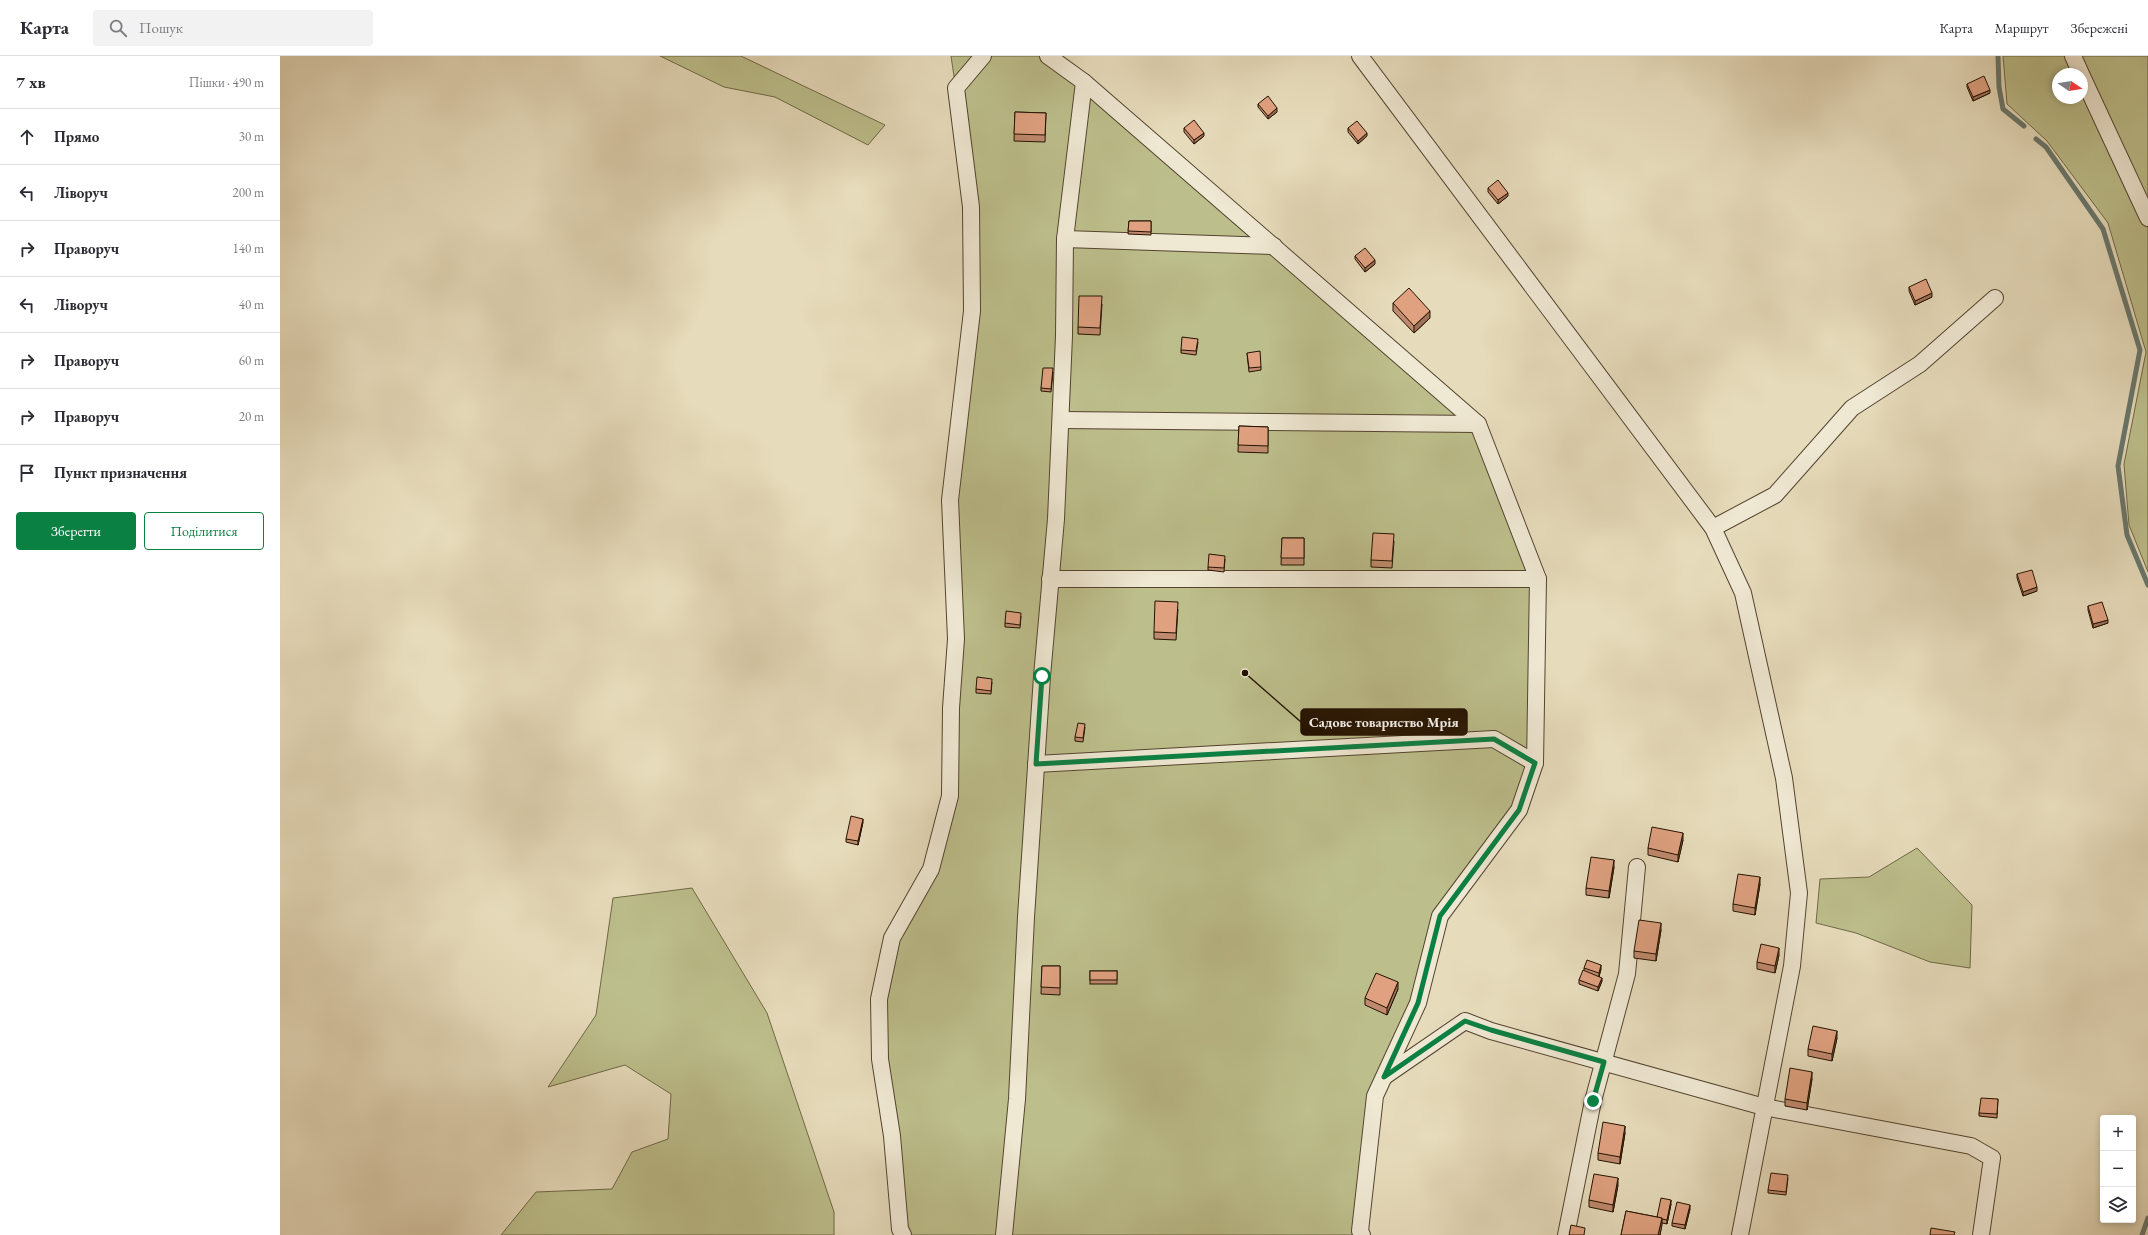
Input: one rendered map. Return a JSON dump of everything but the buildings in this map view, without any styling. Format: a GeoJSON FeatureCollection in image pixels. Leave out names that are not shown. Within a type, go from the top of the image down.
{"type":"FeatureCollection","features":[{"type":"Feature","properties":{"kind":"street"},"geometry":{"type":"LineString","coordinates":[[903,1235],[900,1229],[892,1136],[880,1059],[879,999],[892,938],[931,869],[950,796],[952,708],[956,639],[950,500],[972,311],[971,207],[956,88],[983,56]]}},
{"type":"Feature","properties":{"kind":"street"},"geometry":{"type":"LineString","coordinates":[[1048,56],[1084,82],[1478,424],[1538,579],[1535,763],[1519,810],[1440,916],[1418,1003],[1375,1096],[1360,1230],[1362,1235]]}},
{"type":"Feature","properties":{"kind":"street"},"geometry":{"type":"LineString","coordinates":[[1360,56],[1713,528],[1744,593],[1784,778],[1799,893],[1792,966],[1740,1235]]}},
{"type":"Feature","properties":{"kind":"street"},"geometry":{"type":"LineString","coordinates":[[2073,56],[2079,68]]}},
{"type":"Feature","properties":{"kind":"street"},"geometry":{"type":"LineString","coordinates":[[1004,1235],[1017,1099],[1026,917],[1061,420],[1065,239],[1084,82]]}},
{"type":"Feature","properties":{"kind":"street"},"geometry":{"type":"LineString","coordinates":[[2088,88],[2148,218]]}},
{"type":"Feature","properties":{"kind":"street"},"geometry":{"type":"LineString","coordinates":[[1065,239],[1274,246]]}},
{"type":"Feature","properties":{"kind":"street"},"geometry":{"type":"LineString","coordinates":[[1713,528],[1775,495],[1852,408],[1920,364],[1995,298]]}},
{"type":"Feature","properties":{"kind":"street"},"geometry":{"type":"LineString","coordinates":[[1061,420],[1478,424]]}},
{"type":"Feature","properties":{"kind":"street"},"geometry":{"type":"LineString","coordinates":[[1050,579],[1538,579]]}},
{"type":"Feature","properties":{"kind":"street"},"geometry":{"type":"LineString","coordinates":[[1036,764],[1494,739],[1535,763]]}},
{"type":"Feature","properties":{"kind":"street"},"geometry":{"type":"LineString","coordinates":[[1566,1235],[1593,1101],[1627,974],[1637,867]]}},
{"type":"Feature","properties":{"kind":"street"},"geometry":{"type":"LineString","coordinates":[[1384,1077],[1465,1021],[1491,1030],[1764,1107],[1971,1146],[1992,1158],[1981,1235]]}},
{"type":"Feature","properties":{"kind":"green space"},"geometry":{"type":"Polygon","coordinates":[[[660,56],[741,56],[885,125],[868,145],[775,97],[724,87],[660,56]]]}},
{"type":"Feature","properties":{"kind":"green space"},"geometry":{"type":"Polygon","coordinates":[[[951,56],[1048,56],[1478,424],[1538,579],[1535,763],[1519,810],[1440,916],[1418,1003],[1375,1096],[1362,1235],[903,1235],[880,1059],[892,938],[931,869],[950,796],[950,500],[972,311],[965,151],[951,56]]]}},
{"type":"Feature","properties":{"kind":"green space"},"geometry":{"type":"Polygon","coordinates":[[[2003,56],[2148,56],[2148,572],[2129,525],[2124,464],[2146,352],[2108,223],[2047,141],[2007,104],[2003,56]]]}},
{"type":"Feature","properties":{"kind":"green space"},"geometry":{"type":"Polygon","coordinates":[[[1917,848],[1972,905],[1970,968],[1930,962],[1856,933],[1816,923],[1820,879],[1869,877],[1917,848]]]}},
{"type":"Feature","properties":{"kind":"green space"},"geometry":{"type":"Polygon","coordinates":[[[692,888],[767,1013],[834,1212],[834,1235],[501,1235],[536,1192],[612,1189],[632,1152],[668,1139],[671,1094],[625,1065],[548,1087],[596,1015],[613,898],[692,888]]]}},
{"type":"Feature","properties":{"kind":"waterway"},"geometry":{"type":"LineString","coordinates":[[1998,56],[1999,87],[2003,109],[2024,126]]}},
{"type":"Feature","properties":{"kind":"waterway"},"geometry":{"type":"LineString","coordinates":[[2036,139],[2046,147],[2103,229],[2140,350],[2118,466],[2127,535],[2148,585]]}},
{"type":"Feature","properties":{"kind":"waterway"},"geometry":{"type":"LineString","coordinates":[[2142,1235],[2148,1218]]}},
{"type":"Feature","properties":{"kind":"place","name":"Садове товариство Мрія"},"geometry":{"type":"Point","coordinates":[1245,673]}},
{"type":"Feature","properties":{"kind":"route"},"geometry":{"type":"LineString","coordinates":[[1042,676],[1036,764],[1494,739],[1535,763],[1519,810],[1440,916],[1418,1003],[1384,1077],[1465,1021],[1491,1030],[1604,1062],[1593,1101]]}}]}
